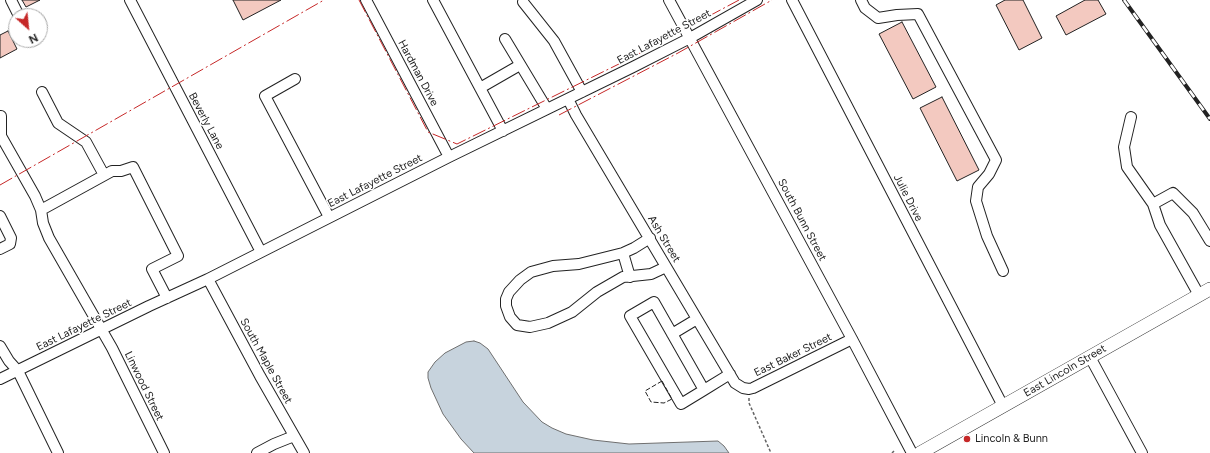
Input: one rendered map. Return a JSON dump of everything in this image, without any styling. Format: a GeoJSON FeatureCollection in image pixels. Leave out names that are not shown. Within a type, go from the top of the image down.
{"type":"FeatureCollection","features":[{"type":"Feature","properties":{"kind":"main road","name":"East Lincoln Street"},"geometry":{"type":"LineString","coordinates":[[920,453],[1204,292]]}},
{"type":"Feature","properties":{"kind":"street","name":"Beverly Lane"},"geometry":{"type":"LineString","coordinates":[[130,0],[261,252]]}},
{"type":"Feature","properties":{"kind":"street","name":"Hardman Drive"},"geometry":{"type":"LineString","coordinates":[[366,0],[449,157]]}},
{"type":"Feature","properties":{"kind":"street"},"geometry":{"type":"LineString","coordinates":[[433,0],[503,131]]}},
{"type":"Feature","properties":{"kind":"street","name":"South Bunn Street"},"geometry":{"type":"LineString","coordinates":[[669,0],[912,453]]}},
{"type":"Feature","properties":{"kind":"street","name":"East Lafayette Street"},"geometry":{"type":"LineString","coordinates":[[0,379],[208,279],[449,157],[690,38],[758,0]]}},
{"type":"Feature","properties":{"kind":"street","name":"Julie Drive"},"geometry":{"type":"LineString","coordinates":[[792,0],[1003,406]]}},
{"type":"Feature","properties":{"kind":"street"},"geometry":{"type":"LineString","coordinates":[[860,0],[865,8],[878,18],[918,14],[996,160],[989,174],[978,187],[976,201],[987,236],[1003,271]]}},
{"type":"Feature","properties":{"kind":"street"},"geometry":{"type":"LineString","coordinates":[[523,2],[554,41],[582,92]]}},
{"type":"Feature","properties":{"kind":"street"},"geometry":{"type":"LineString","coordinates":[[505,39],[547,109]]}},
{"type":"Feature","properties":{"kind":"street"},"geometry":{"type":"LineString","coordinates":[[480,88],[520,65]]}},
{"type":"Feature","properties":{"kind":"street"},"geometry":{"type":"LineString","coordinates":[[295,79],[265,96],[329,217]]}},
{"type":"Feature","properties":{"kind":"street"},"geometry":{"type":"LineString","coordinates":[[42,92],[58,123],[86,142],[104,175]]}},
{"type":"Feature","properties":{"kind":"street","name":"Ash Street"},"geometry":{"type":"LineString","coordinates":[[568,99],[581,124],[735,383],[746,389]]}},
{"type":"Feature","properties":{"kind":"street","name":"Linwood Street"},"geometry":{"type":"LineString","coordinates":[[1,116],[1,136],[35,196],[41,210],[43,223],[49,238],[112,348],[164,453]]}},
{"type":"Feature","properties":{"kind":"street"},"geometry":{"type":"LineString","coordinates":[[1131,117],[1124,147],[1127,167],[1153,204],[1160,225],[1204,292]]}},
{"type":"Feature","properties":{"kind":"street"},"geometry":{"type":"LineString","coordinates":[[41,210],[112,171],[121,171],[133,167],[178,256],[152,269],[167,298]]}},
{"type":"Feature","properties":{"kind":"street"},"geometry":{"type":"LineString","coordinates":[[1153,204],[1172,194],[1193,212],[1210,241]]}},
{"type":"Feature","properties":{"kind":"street"},"geometry":{"type":"LineString","coordinates":[[0,216],[12,238],[10,244],[0,249]]}},
{"type":"Feature","properties":{"kind":"street"},"geometry":{"type":"LineString","coordinates":[[650,238],[623,253],[579,264],[553,266],[531,272],[520,280],[509,292],[506,299],[506,306],[510,317],[517,325],[530,327],[548,323],[572,312],[597,292],[623,278],[651,274],[666,267]]}},
{"type":"Feature","properties":{"kind":"street"},"geometry":{"type":"LineString","coordinates":[[623,253],[630,277]]}},
{"type":"Feature","properties":{"kind":"street","name":"South Maple Street"},"geometry":{"type":"LineString","coordinates":[[208,279],[260,376],[304,453]]}},
{"type":"Feature","properties":{"kind":"street"},"geometry":{"type":"LineString","coordinates":[[704,390],[654,302],[630,316],[681,404],[704,390],[730,374]]}},
{"type":"Feature","properties":{"kind":"street"},"geometry":{"type":"LineString","coordinates":[[672,334],[697,319]]}},
{"type":"Feature","properties":{"kind":"street","name":"East Baker Street"},"geometry":{"type":"LineString","coordinates":[[746,389],[758,386],[852,339]]}},
{"type":"Feature","properties":{"kind":"street"},"geometry":{"type":"LineString","coordinates":[[0,346],[9,362],[18,371],[58,453]]}},
{"type":"Feature","properties":{"kind":"street"},"geometry":{"type":"LineString","coordinates":[[1090,357],[1142,453]]}},
{"type":"Feature","properties":{"kind":"street"},"geometry":{"type":"LineString","coordinates":[[257,453],[294,436]]}},
{"type":"Feature","properties":{"kind":"path"},"geometry":{"type":"LineString","coordinates":[[746,389],[749,403],[771,453]]}},
{"type":"Feature","properties":{"kind":"shaded area"},"geometry":{"type":"Polygon","coordinates":[[[474,341],[480,343],[488,349],[523,402],[542,422],[552,428],[566,434],[593,440],[629,444],[718,441],[729,453],[474,453],[461,439],[443,414],[431,388],[428,372],[435,362],[445,353],[466,342],[474,341]]]}},
{"type":"Feature","properties":{"kind":"building"},"geometry":{"type":"Polygon","coordinates":[[[22,0],[40,0],[26,7],[22,0]]]}},
{"type":"Feature","properties":{"kind":"building"},"geometry":{"type":"Polygon","coordinates":[[[233,0],[281,0],[243,20],[233,0]]]}},
{"type":"Feature","properties":{"kind":"building"},"geometry":{"type":"Polygon","coordinates":[[[1005,0],[1023,0],[1042,38],[1019,50],[996,5],[1005,0]]]}},
{"type":"Feature","properties":{"kind":"building"},"geometry":{"type":"Polygon","coordinates":[[[1085,0],[1098,0],[1106,14],[1066,35],[1056,16],[1085,0]]]}},
{"type":"Feature","properties":{"kind":"building"},"geometry":{"type":"Polygon","coordinates":[[[902,22],[936,87],[913,99],[879,34],[902,22]]]}},
{"type":"Feature","properties":{"kind":"building"},"geometry":{"type":"Polygon","coordinates":[[[8,31],[8,48],[17,49],[0,58],[0,35],[8,31]]]}},
{"type":"Feature","properties":{"kind":"building"},"geometry":{"type":"Polygon","coordinates":[[[942,97],[979,170],[957,181],[920,108],[942,97]]]}},
{"type":"Feature","properties":{"kind":"railway"},"geometry":{"type":"LineString","coordinates":[[1124,0],[1210,119]]}},
{"type":"Feature","properties":{"kind":"fence"},"geometry":{"type":"LineString","coordinates":[[662,381],[672,399],[664,403],[651,402],[645,391],[662,381]]}},
{"type":"Feature","properties":{"kind":"power"},"geometry":{"type":"LineString","coordinates":[[0,185],[324,0]]}},
{"type":"Feature","properties":{"kind":"power"},"geometry":{"type":"LineString","coordinates":[[359,0],[428,132],[457,144],[629,59],[739,0]]}},
{"type":"Feature","properties":{"kind":"power"},"geometry":{"type":"LineString","coordinates":[[559,115],[678,53],[772,0]]}},
{"type":"Feature","properties":{"kind":"place","name":"Lincoln & Bunn"},"geometry":{"type":"Point","coordinates":[967,439]}}]}
